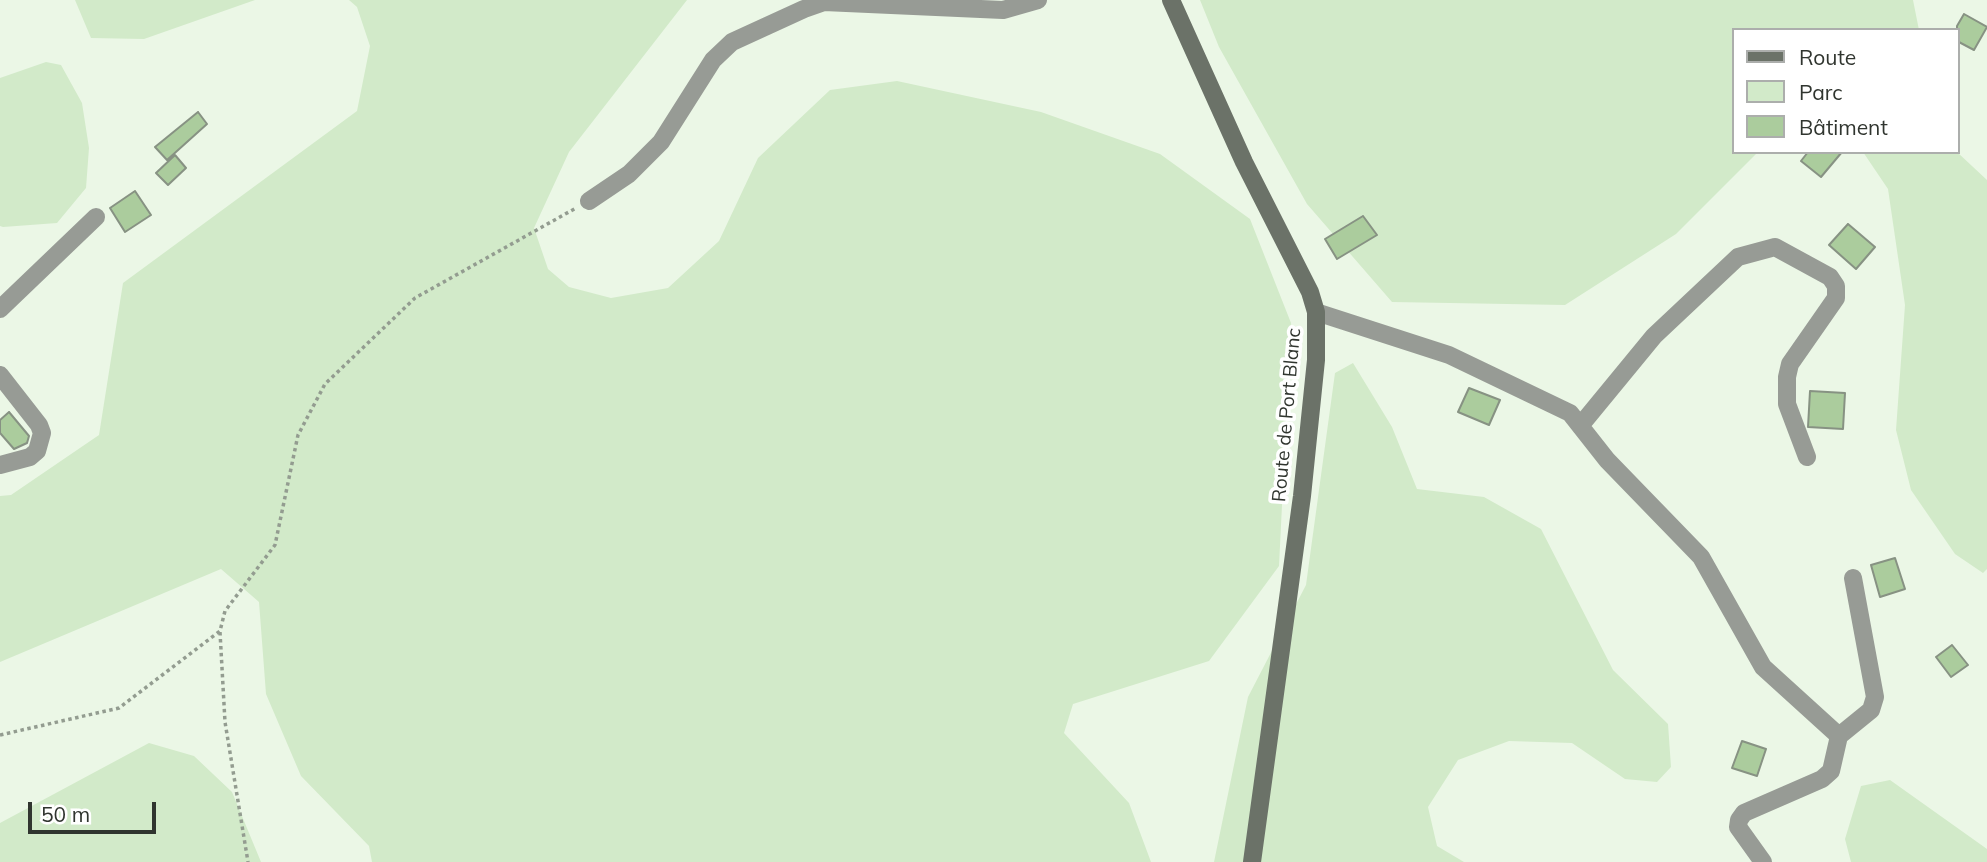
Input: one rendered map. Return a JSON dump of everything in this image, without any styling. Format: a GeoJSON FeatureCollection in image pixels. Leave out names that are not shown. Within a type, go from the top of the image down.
{"type":"FeatureCollection","features":[{"type":"Feature","properties":{"kind":"street"},"geometry":{"type":"LineString","coordinates":[[589,201],[629,174],[661,142],[713,60],[732,42],[804,9],[824,2],[1003,10],[1038,0]]}},
{"type":"Feature","properties":{"kind":"street","name":"Route de Port Blanc"},"geometry":{"type":"LineString","coordinates":[[1171,0],[1244,162],[1311,292],[1316,312],[1316,360],[1301,496],[1252,862]]}},
{"type":"Feature","properties":{"kind":"street"},"geometry":{"type":"LineString","coordinates":[[0,309],[96,217]]}},
{"type":"Feature","properties":{"kind":"street"},"geometry":{"type":"LineString","coordinates":[[1580,426],[1654,335],[1738,257],[1775,247],[1830,277],[1836,286],[1836,298],[1790,364],[1787,377],[1787,404],[1807,457]]}},
{"type":"Feature","properties":{"kind":"street"},"geometry":{"type":"LineString","coordinates":[[1316,312],[1449,355],[1570,413],[1607,460],[1701,557],[1763,667],[1839,736]]}},
{"type":"Feature","properties":{"kind":"street"},"geometry":{"type":"LineString","coordinates":[[0,375],[39,425],[42,433],[37,451],[30,457],[0,466]]}},
{"type":"Feature","properties":{"kind":"street"},"geometry":{"type":"LineString","coordinates":[[1763,862],[1738,827],[1739,820],[1744,813],[1822,779],[1831,771],[1839,736],[1871,710],[1875,697],[1853,578]]}},
{"type":"Feature","properties":{"kind":"path"},"geometry":{"type":"LineString","coordinates":[[248,862],[225,722],[220,631],[225,611],[275,545],[298,435],[325,384],[415,298],[589,201]]}},
{"type":"Feature","properties":{"kind":"path"},"geometry":{"type":"LineString","coordinates":[[0,735],[119,708],[220,631]]}},
{"type":"Feature","properties":{"kind":"green space"},"geometry":{"type":"Polygon","coordinates":[[[75,0],[255,0],[144,39],[91,38],[75,0]]]}},
{"type":"Feature","properties":{"kind":"green space"},"geometry":{"type":"Polygon","coordinates":[[[349,0],[687,0],[569,152],[534,228],[548,269],[569,287],[611,298],[668,288],[719,241],[758,158],[830,90],[897,81],[1041,112],[1160,154],[1250,219],[1291,323],[1279,566],[1209,661],[1073,704],[1064,733],[1129,803],[1151,862],[372,862],[369,846],[301,776],[266,694],[259,602],[221,569],[0,662],[0,496],[11,495],[99,435],[123,283],[357,111],[370,46],[357,7],[349,0]]]}},
{"type":"Feature","properties":{"kind":"green space"},"geometry":{"type":"Polygon","coordinates":[[[1200,0],[1913,0],[1919,28],[1731,28],[1731,154],[1756,154],[1676,234],[1565,305],[1392,302],[1307,204],[1219,47],[1200,0]]]}},
{"type":"Feature","properties":{"kind":"green space"},"geometry":{"type":"Polygon","coordinates":[[[46,62],[61,65],[82,103],[89,148],[86,188],[57,223],[3,227],[0,226],[0,78],[46,62]]]}},
{"type":"Feature","properties":{"kind":"green space"},"geometry":{"type":"Polygon","coordinates":[[[1864,154],[1959,154],[1987,180],[1987,569],[1983,573],[1955,554],[1911,490],[1896,430],[1905,305],[1888,189],[1864,154]]]}},
{"type":"Feature","properties":{"kind":"green space"},"geometry":{"type":"Polygon","coordinates":[[[1353,363],[1392,427],[1417,489],[1484,497],[1541,529],[1613,670],[1668,724],[1671,767],[1657,782],[1625,779],[1572,743],[1509,741],[1458,760],[1428,807],[1437,846],[1464,862],[1214,862],[1248,697],[1306,585],[1335,373],[1353,363]]]}},
{"type":"Feature","properties":{"kind":"green space"},"geometry":{"type":"Polygon","coordinates":[[[149,743],[194,756],[232,792],[261,862],[0,862],[0,823],[149,743]]]}},
{"type":"Feature","properties":{"kind":"green space"},"geometry":{"type":"Polygon","coordinates":[[[1890,780],[1987,849],[1987,862],[1851,862],[1845,839],[1861,786],[1890,780]]]}},
{"type":"Feature","properties":{"kind":"building"},"geometry":{"type":"Polygon","coordinates":[[[1964,14],[1987,27],[1974,50],[1959,42],[1957,26],[1964,14]]]}},
{"type":"Feature","properties":{"kind":"building"},"geometry":{"type":"Polygon","coordinates":[[[198,112],[207,124],[167,160],[155,147],[198,112]]]}},
{"type":"Feature","properties":{"kind":"building"},"geometry":{"type":"Polygon","coordinates":[[[1806,154],[1840,154],[1821,177],[1801,161],[1806,154]]]}},
{"type":"Feature","properties":{"kind":"building"},"geometry":{"type":"Polygon","coordinates":[[[175,155],[186,168],[168,185],[156,173],[175,155]]]}},
{"type":"Feature","properties":{"kind":"building"},"geometry":{"type":"Polygon","coordinates":[[[135,191],[151,215],[125,232],[110,208],[135,191]]]}},
{"type":"Feature","properties":{"kind":"building"},"geometry":{"type":"Polygon","coordinates":[[[1363,216],[1377,235],[1337,259],[1325,239],[1363,216]]]}},
{"type":"Feature","properties":{"kind":"building"},"geometry":{"type":"Polygon","coordinates":[[[1848,224],[1875,247],[1856,269],[1829,245],[1848,224]]]}},
{"type":"Feature","properties":{"kind":"building"},"geometry":{"type":"Polygon","coordinates":[[[1469,388],[1500,400],[1489,425],[1458,412],[1469,388]]]}},
{"type":"Feature","properties":{"kind":"building"},"geometry":{"type":"Polygon","coordinates":[[[1810,391],[1845,393],[1843,429],[1808,427],[1810,391]]]}},
{"type":"Feature","properties":{"kind":"building"},"geometry":{"type":"Polygon","coordinates":[[[9,412],[29,436],[27,443],[14,449],[0,433],[0,420],[9,412]]]}},
{"type":"Feature","properties":{"kind":"building"},"geometry":{"type":"Polygon","coordinates":[[[1895,558],[1905,589],[1880,597],[1871,565],[1895,558]]]}},
{"type":"Feature","properties":{"kind":"building"},"geometry":{"type":"Polygon","coordinates":[[[1952,645],[1968,665],[1951,677],[1936,657],[1952,645]]]}},
{"type":"Feature","properties":{"kind":"building"},"geometry":{"type":"Polygon","coordinates":[[[1742,741],[1766,749],[1757,776],[1732,768],[1742,741]]]}}]}
